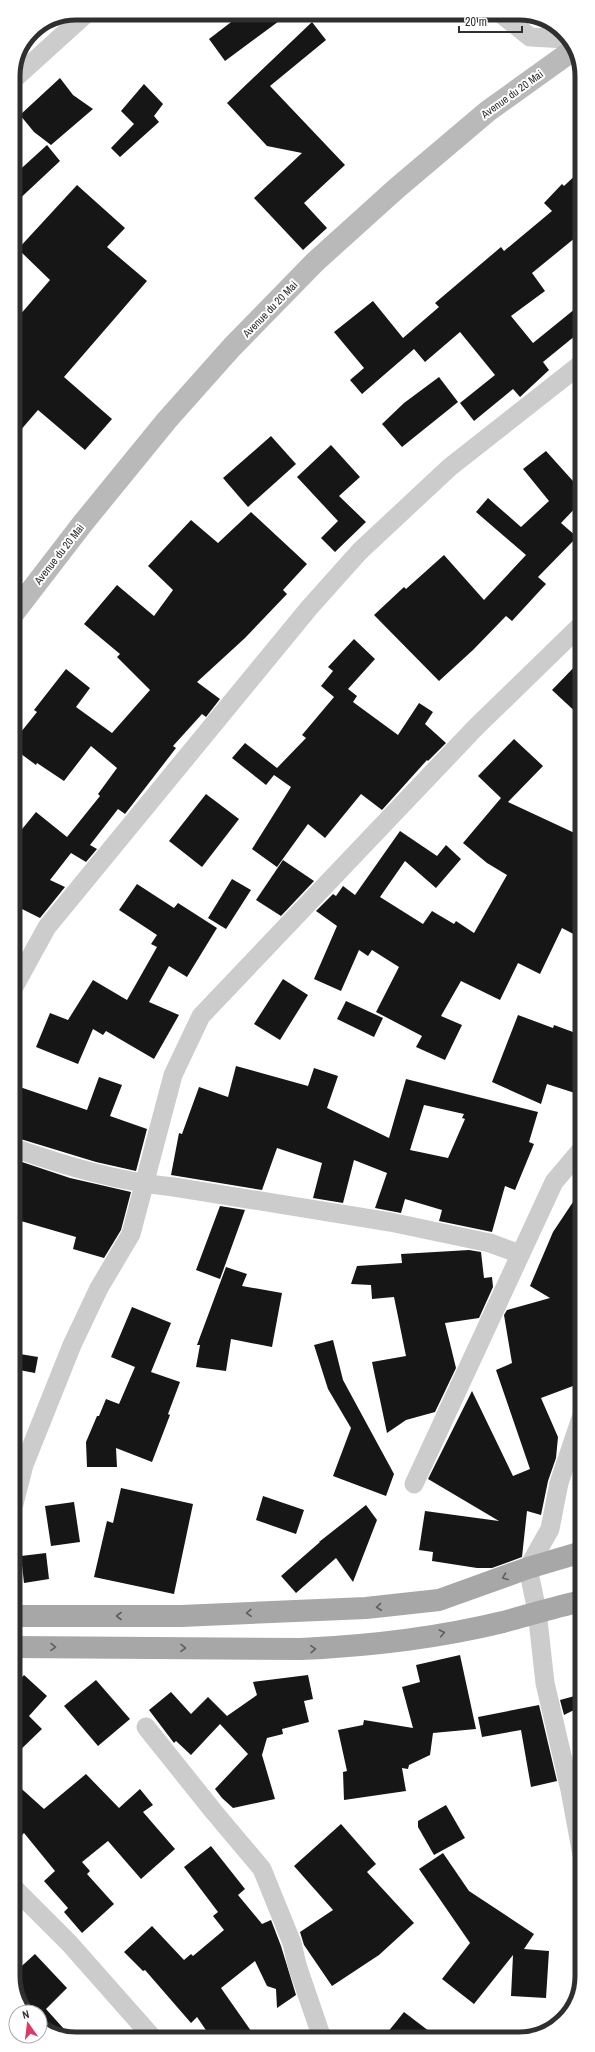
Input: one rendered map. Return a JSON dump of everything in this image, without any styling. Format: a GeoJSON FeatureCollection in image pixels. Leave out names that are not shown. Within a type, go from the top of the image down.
{"type":"FeatureCollection","features":[{"type":"Feature","properties":{"kind":"main road","name":"Avenue du 20 Mai"},"geometry":{"type":"LineString","coordinates":[[20,605],[83,522],[167,420],[232,347],[315,262],[397,188],[488,111],[570,53]]}},
{"type":"Feature","properties":{"kind":"main road"},"geometry":{"type":"LineString","coordinates":[[20,1616],[181,1616],[366,1608],[440,1600],[528,1568],[575,1554]]}},
{"type":"Feature","properties":{"kind":"main road"},"geometry":{"type":"LineString","coordinates":[[20,1647],[294,1649],[347,1647],[397,1642],[502,1622],[537,1611],[575,1602]]}},
{"type":"Feature","properties":{"kind":"street"},"geometry":{"type":"LineString","coordinates":[[20,73],[79,20]]}},
{"type":"Feature","properties":{"kind":"street"},"geometry":{"type":"LineString","coordinates":[[508,20],[530,37],[561,39]]}},
{"type":"Feature","properties":{"kind":"street"},"geometry":{"type":"LineString","coordinates":[[20,976],[47,926],[310,608],[360,551],[450,466],[575,369]]}},
{"type":"Feature","properties":{"kind":"street"},"geometry":{"type":"LineString","coordinates":[[20,1481],[24,1465],[72,1345],[99,1288],[131,1234],[174,1075],[201,1016],[476,726],[574,644]]}},
{"type":"Feature","properties":{"kind":"street"},"geometry":{"type":"LineString","coordinates":[[20,1150],[64,1165],[145,1184],[174,1187],[390,1222],[490,1243],[520,1254]]}},
{"type":"Feature","properties":{"kind":"street"},"geometry":{"type":"LineString","coordinates":[[414,1484],[554,1182],[575,1158]]}},
{"type":"Feature","properties":{"kind":"street"},"geometry":{"type":"LineString","coordinates":[[575,1436],[559,1483],[550,1529],[528,1568],[537,1611],[544,1683],[575,1787]]}},
{"type":"Feature","properties":{"kind":"street"},"geometry":{"type":"LineString","coordinates":[[146,1727],[262,1869],[292,1944],[297,1965],[320,2032]]}},
{"type":"Feature","properties":{"kind":"street"},"geometry":{"type":"LineString","coordinates":[[20,1894],[69,1943],[148,2032]]}},
{"type":"Feature","properties":{"kind":"building"},"geometry":{"type":"Polygon","coordinates":[[[234,20],[281,20],[225,61],[209,39],[234,20]]]}},
{"type":"Feature","properties":{"kind":"building"},"geometry":{"type":"Polygon","coordinates":[[[312,22],[326,40],[270,86],[345,165],[304,203],[327,228],[303,250],[254,198],[302,153],[267,146],[227,103],[312,22]]]}},
{"type":"Feature","properties":{"kind":"building"},"geometry":{"type":"Polygon","coordinates":[[[60,78],[73,95],[93,109],[51,145],[34,132],[20,115],[60,78]]]}},
{"type":"Feature","properties":{"kind":"building"},"geometry":{"type":"Polygon","coordinates":[[[144,84],[163,104],[154,116],[159,122],[120,157],[111,148],[134,124],[121,111],[144,84]]]}},
{"type":"Feature","properties":{"kind":"building"},"geometry":{"type":"Polygon","coordinates":[[[47,145],[60,161],[20,198],[20,170],[47,145]]]}},
{"type":"Feature","properties":{"kind":"building"},"geometry":{"type":"Polygon","coordinates":[[[575,176],[575,238],[532,273],[545,291],[511,316],[533,343],[575,309],[575,336],[543,362],[549,370],[520,397],[513,389],[474,421],[460,403],[495,375],[460,332],[425,362],[414,349],[362,394],[350,380],[364,368],[334,332],[373,301],[403,338],[439,307],[435,303],[501,247],[504,251],[552,211],[544,203],[562,184],[564,186],[575,176]]]}},
{"type":"Feature","properties":{"kind":"building"},"geometry":{"type":"Polygon","coordinates":[[[77,185],[125,228],[107,247],[147,281],[64,377],[112,419],[85,450],[38,410],[20,431],[20,315],[50,280],[20,251],[20,247],[77,185]]]}},
{"type":"Feature","properties":{"kind":"building"},"geometry":{"type":"Polygon","coordinates":[[[439,377],[458,402],[402,447],[382,424],[404,403],[439,377]]]}},
{"type":"Feature","properties":{"kind":"building"},"geometry":{"type":"Polygon","coordinates":[[[271,436],[296,464],[248,507],[223,478],[271,436]]]}},
{"type":"Feature","properties":{"kind":"building"},"geometry":{"type":"Polygon","coordinates":[[[331,445],[360,477],[339,496],[366,522],[335,552],[321,538],[338,521],[297,477],[331,445]]]}},
{"type":"Feature","properties":{"kind":"building"},"geometry":{"type":"Polygon","coordinates":[[[546,451],[575,483],[575,508],[561,523],[575,535],[575,539],[538,577],[546,584],[512,621],[506,616],[473,650],[439,681],[374,615],[404,587],[406,589],[444,555],[484,600],[526,555],[476,512],[488,498],[521,527],[549,501],[523,469],[546,451]]]}},
{"type":"Feature","properties":{"kind":"building"},"geometry":{"type":"Polygon","coordinates":[[[251,512],[307,564],[283,590],[287,594],[245,638],[197,682],[220,699],[206,717],[202,714],[173,746],[176,748],[125,814],[118,809],[90,845],[97,849],[86,862],[71,853],[50,880],[65,887],[40,918],[20,908],[20,832],[36,812],[67,837],[100,796],[98,794],[117,768],[91,746],[64,781],[37,763],[36,765],[20,753],[20,733],[37,712],[34,710],[66,669],[90,688],[76,707],[112,733],[150,690],[117,657],[120,654],[84,624],[117,585],[154,616],[173,590],[148,566],[191,520],[218,543],[251,512]]]}},
{"type":"Feature","properties":{"kind":"building"},"geometry":{"type":"Polygon","coordinates":[[[354,639],[375,659],[348,689],[357,696],[353,702],[398,735],[419,703],[433,712],[425,724],[446,743],[428,761],[427,760],[382,810],[361,794],[325,838],[308,824],[277,867],[252,849],[291,787],[274,775],[266,785],[232,758],[245,743],[277,768],[306,738],[302,735],[334,697],[321,686],[333,671],[328,667],[354,639]]]}},
{"type":"Feature","properties":{"kind":"building"},"geometry":{"type":"Polygon","coordinates":[[[575,666],[575,711],[552,690],[575,666]]]}},
{"type":"Feature","properties":{"kind":"building"},"geometry":{"type":"Polygon","coordinates":[[[514,739],[543,766],[508,802],[575,833],[575,935],[562,928],[540,974],[518,963],[500,1000],[461,981],[441,1016],[462,1025],[445,1060],[416,1047],[422,1036],[376,1012],[399,967],[372,950],[368,956],[359,950],[341,991],[314,979],[337,926],[316,911],[333,894],[336,896],[343,886],[355,895],[400,831],[437,856],[446,845],[461,859],[436,888],[405,861],[380,897],[423,924],[432,911],[454,924],[456,921],[474,933],[507,875],[487,863],[463,843],[501,798],[478,776],[514,739]]]}},
{"type":"Feature","properties":{"kind":"building"},"geometry":{"type":"Polygon","coordinates":[[[206,794],[239,819],[202,867],[169,841],[206,794]]]}},
{"type":"Feature","properties":{"kind":"building"},"geometry":{"type":"Polygon","coordinates":[[[283,860],[314,881],[281,916],[256,900],[283,860]]]}},
{"type":"Feature","properties":{"kind":"building"},"geometry":{"type":"Polygon","coordinates":[[[232,879],[251,890],[226,929],[208,918],[232,879]]]}},
{"type":"Feature","properties":{"kind":"building"},"geometry":{"type":"Polygon","coordinates":[[[137,884],[174,908],[178,903],[217,928],[187,977],[169,966],[149,1002],[179,1015],[154,1059],[106,1031],[103,1035],[93,1029],[78,1064],[36,1047],[50,1013],[68,1020],[93,980],[127,1000],[157,947],[151,944],[157,935],[119,910],[137,884]]]}},
{"type":"Feature","properties":{"kind":"building"},"geometry":{"type":"Polygon","coordinates":[[[283,979],[308,995],[280,1040],[254,1024],[283,979]]]}},
{"type":"Feature","properties":{"kind":"building"},"geometry":{"type":"Polygon","coordinates":[[[346,1001],[383,1018],[374,1037],[337,1019],[346,1001]]]}},
{"type":"Feature","properties":{"kind":"building"},"geometry":{"type":"Polygon","coordinates":[[[518,1015],[553,1028],[554,1025],[575,1033],[575,1093],[547,1084],[541,1104],[492,1082],[518,1015]]]}},
{"type":"Feature","properties":{"kind":"building"},"geometry":{"type":"Polygon","coordinates":[[[236,1066],[308,1086],[314,1068],[338,1076],[327,1108],[389,1138],[406,1079],[538,1112],[529,1142],[534,1144],[515,1190],[505,1186],[492,1232],[439,1221],[442,1210],[405,1199],[401,1213],[375,1208],[387,1173],[354,1160],[343,1203],[313,1198],[322,1163],[277,1148],[262,1190],[171,1175],[179,1133],[182,1134],[199,1087],[228,1097],[236,1066]],[[424,1105],[410,1150],[448,1158],[465,1119],[462,1118],[464,1114],[424,1105]]]}},
{"type":"Feature","properties":{"kind":"building"},"geometry":{"type":"Polygon","coordinates":[[[99,1077],[122,1085],[110,1116],[147,1129],[136,1171],[96,1162],[20,1139],[20,1087],[87,1110],[99,1077]]]}},
{"type":"Feature","properties":{"kind":"building"},"geometry":{"type":"Polygon","coordinates":[[[22,1162],[70,1178],[131,1192],[121,1230],[104,1258],[73,1249],[76,1237],[20,1221],[20,1168],[22,1162]]]}},
{"type":"Feature","properties":{"kind":"building"},"geometry":{"type":"Polygon","coordinates":[[[575,1199],[575,1358],[573,1359],[575,1365],[575,1385],[541,1398],[558,1437],[556,1458],[548,1481],[541,1515],[527,1511],[522,1557],[492,1568],[477,1568],[432,1561],[433,1552],[419,1550],[425,1511],[499,1521],[428,1479],[472,1391],[513,1476],[530,1469],[496,1370],[512,1363],[504,1315],[507,1310],[550,1298],[530,1286],[553,1232],[575,1199]]]}},
{"type":"Feature","properties":{"kind":"building"},"geometry":{"type":"Polygon","coordinates":[[[220,1206],[245,1210],[220,1279],[196,1270],[220,1206]]]}},
{"type":"Feature","properties":{"kind":"building"},"geometry":{"type":"Polygon","coordinates":[[[469,1250],[481,1252],[484,1278],[492,1277],[493,1287],[479,1318],[445,1323],[456,1368],[435,1412],[406,1420],[387,1433],[372,1362],[406,1356],[394,1297],[372,1299],[371,1285],[351,1284],[357,1266],[402,1263],[401,1254],[469,1250]]]}},
{"type":"Feature","properties":{"kind":"building"},"geometry":{"type":"Polygon","coordinates":[[[226,1267],[247,1274],[242,1286],[282,1293],[272,1347],[231,1339],[226,1371],[196,1367],[200,1345],[197,1345],[226,1267]]]}},
{"type":"Feature","properties":{"kind":"building"},"geometry":{"type":"Polygon","coordinates":[[[132,1307],[171,1323],[151,1372],[180,1382],[168,1414],[170,1415],[152,1462],[116,1448],[117,1467],[87,1467],[86,1442],[97,1416],[99,1416],[106,1399],[119,1404],[135,1367],[111,1357],[132,1307]]]}},
{"type":"Feature","properties":{"kind":"building"},"geometry":{"type":"Polygon","coordinates":[[[333,1340],[343,1380],[394,1474],[386,1496],[333,1476],[351,1428],[328,1389],[314,1345],[333,1340]]]}},
{"type":"Feature","properties":{"kind":"building"},"geometry":{"type":"Polygon","coordinates":[[[20,1354],[38,1357],[35,1373],[20,1370],[20,1354]]]}},
{"type":"Feature","properties":{"kind":"building"},"geometry":{"type":"Polygon","coordinates":[[[121,1488],[193,1504],[174,1594],[94,1577],[107,1521],[113,1523],[121,1488]]]}},
{"type":"Feature","properties":{"kind":"building"},"geometry":{"type":"Polygon","coordinates":[[[263,1496],[304,1510],[296,1534],[256,1520],[263,1496]]]}},
{"type":"Feature","properties":{"kind":"building"},"geometry":{"type":"Polygon","coordinates":[[[74,1502],[80,1542],[51,1546],[45,1506],[74,1502]]]}},
{"type":"Feature","properties":{"kind":"building"},"geometry":{"type":"Polygon","coordinates":[[[366,1505],[377,1520],[353,1582],[336,1558],[296,1593],[281,1576],[319,1542],[366,1505]]]}},
{"type":"Feature","properties":{"kind":"building"},"geometry":{"type":"Polygon","coordinates":[[[46,1553],[49,1579],[24,1583],[21,1556],[46,1553]]]}},
{"type":"Feature","properties":{"kind":"building"},"geometry":{"type":"Polygon","coordinates":[[[460,1655],[476,1729],[433,1733],[430,1755],[409,1765],[408,1769],[402,1768],[406,1791],[344,1800],[343,1772],[347,1771],[338,1730],[363,1725],[364,1720],[413,1728],[402,1687],[420,1682],[416,1665],[460,1655]]]}},
{"type":"Feature","properties":{"kind":"building"},"geometry":{"type":"Polygon","coordinates":[[[24,1675],[47,1696],[29,1716],[42,1729],[20,1750],[20,1679],[24,1675]]]}},
{"type":"Feature","properties":{"kind":"building"},"geometry":{"type":"Polygon","coordinates":[[[308,1675],[313,1699],[304,1701],[309,1722],[282,1729],[283,1734],[267,1738],[262,1755],[275,1799],[233,1808],[215,1789],[248,1754],[220,1724],[191,1755],[176,1741],[174,1743],[149,1710],[171,1692],[191,1714],[208,1697],[227,1716],[257,1695],[253,1682],[308,1675]]]}},
{"type":"Feature","properties":{"kind":"building"},"geometry":{"type":"Polygon","coordinates":[[[96,1680],[130,1719],[98,1746],[64,1706],[96,1680]]]}},
{"type":"Feature","properties":{"kind":"building"},"geometry":{"type":"Polygon","coordinates":[[[575,1696],[575,1710],[564,1715],[560,1700],[575,1696]]]}},
{"type":"Feature","properties":{"kind":"building"},"geometry":{"type":"Polygon","coordinates":[[[539,1705],[557,1781],[531,1787],[521,1730],[482,1737],[478,1717],[539,1705]]]}},
{"type":"Feature","properties":{"kind":"building"},"geometry":{"type":"Polygon","coordinates":[[[86,1774],[119,1808],[140,1789],[153,1805],[143,1812],[175,1849],[141,1879],[108,1841],[82,1862],[90,1871],[87,1874],[114,1904],[82,1933],[64,1912],[68,1908],[44,1881],[55,1871],[24,1833],[20,1837],[20,1787],[44,1809],[86,1774]]]}},
{"type":"Feature","properties":{"kind":"building"},"geometry":{"type":"Polygon","coordinates":[[[446,1805],[465,1838],[434,1855],[418,1827],[418,1821],[446,1805]]]}},
{"type":"Feature","properties":{"kind":"building"},"geometry":{"type":"Polygon","coordinates":[[[341,1824],[376,1864],[367,1872],[414,1923],[379,1955],[332,1986],[304,1945],[300,1932],[333,1910],[294,1866],[341,1824]]]}},
{"type":"Feature","properties":{"kind":"building"},"geometry":{"type":"Polygon","coordinates":[[[211,1846],[245,1889],[238,1895],[262,1924],[271,1920],[281,1946],[296,1995],[277,2008],[276,1989],[267,1986],[255,1961],[221,1988],[252,2032],[207,2032],[197,2017],[191,2023],[145,1970],[143,1971],[124,1952],[152,1926],[184,1960],[191,1954],[193,1956],[224,1930],[213,1916],[218,1912],[184,1867],[211,1846]]]}},
{"type":"Feature","properties":{"kind":"building"},"geometry":{"type":"Polygon","coordinates":[[[443,1853],[469,1891],[534,1934],[524,1949],[549,1951],[546,1998],[511,1996],[513,1955],[474,2004],[442,1979],[470,1943],[419,1869],[443,1853]]]}},
{"type":"Feature","properties":{"kind":"building"},"geometry":{"type":"Polygon","coordinates":[[[35,1954],[67,1988],[48,2007],[48,2004],[27,2004],[21,1987],[20,1968],[35,1954]]]}},
{"type":"Feature","properties":{"kind":"building"},"geometry":{"type":"Polygon","coordinates":[[[48,2011],[66,2031],[48,2025],[48,2011]]]}},
{"type":"Feature","properties":{"kind":"building"},"geometry":{"type":"Polygon","coordinates":[[[404,2012],[430,2032],[388,2032],[404,2012]]]}}]}
